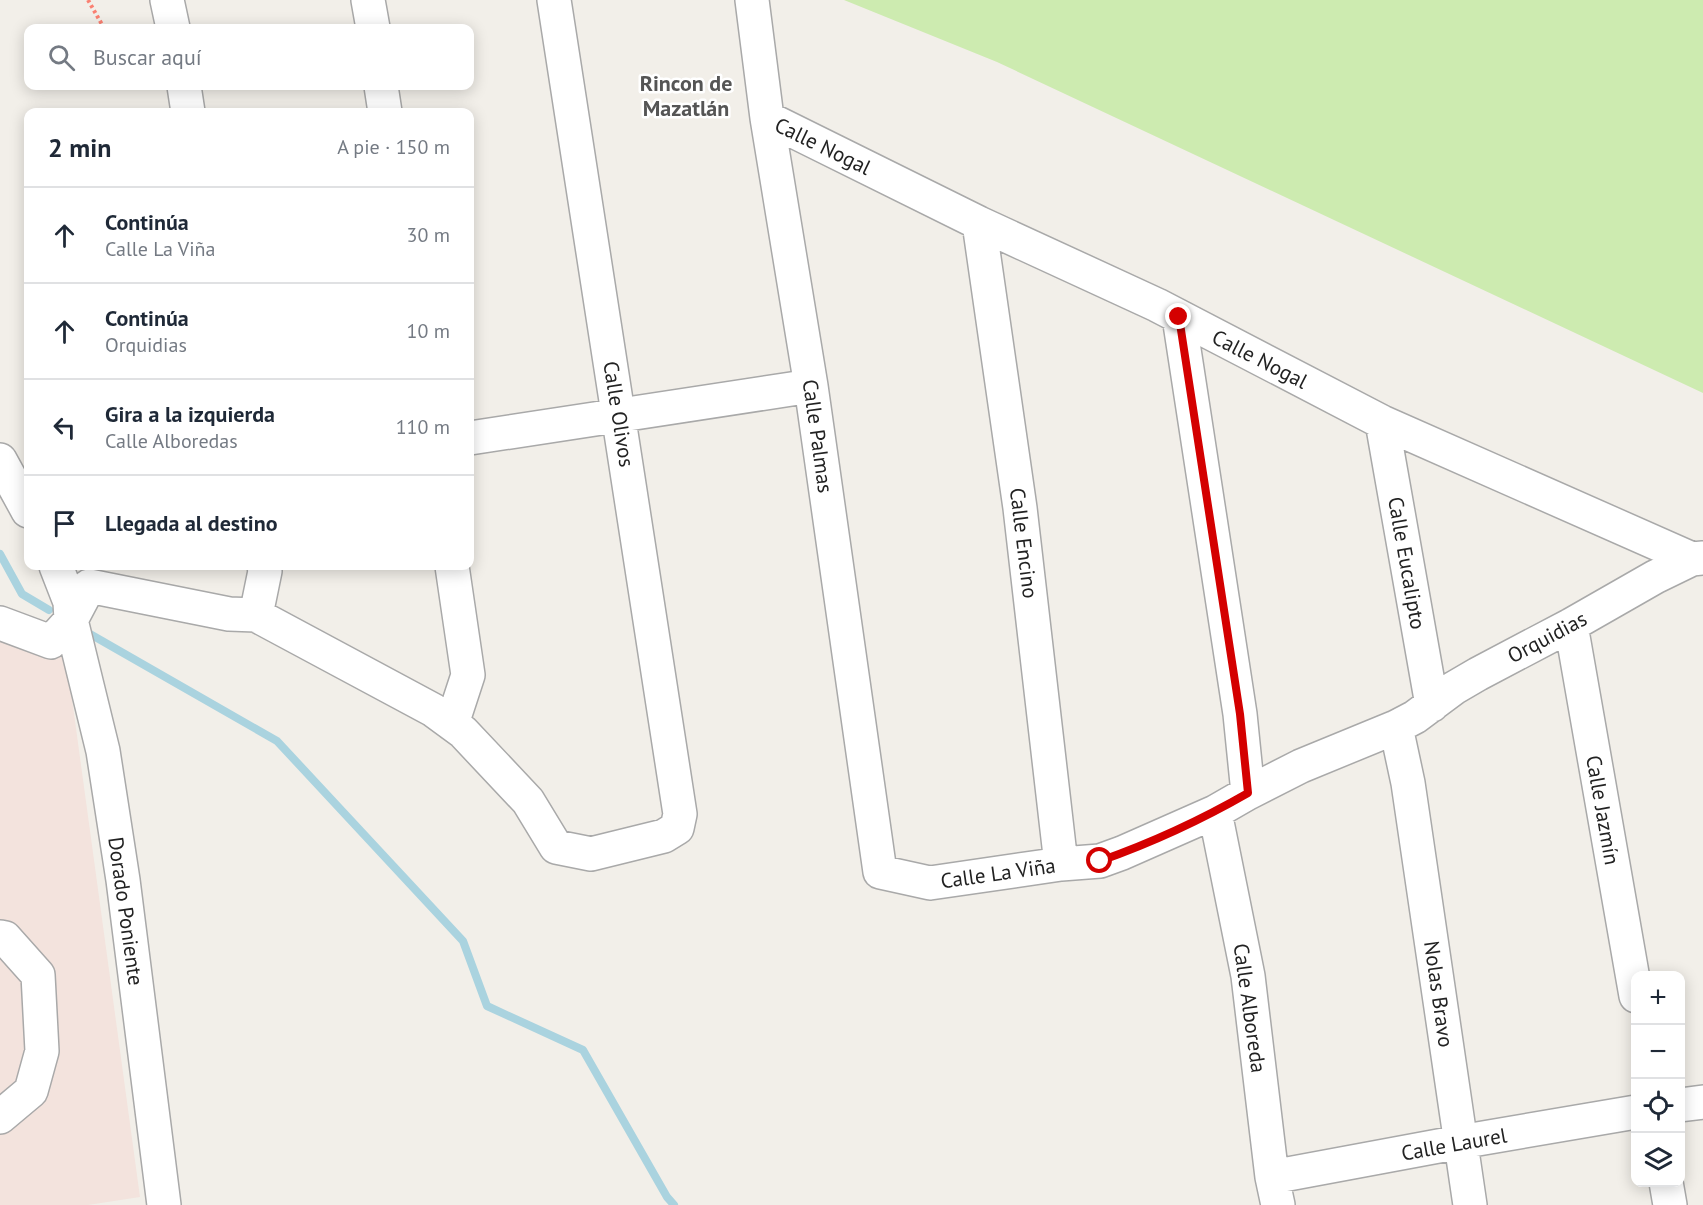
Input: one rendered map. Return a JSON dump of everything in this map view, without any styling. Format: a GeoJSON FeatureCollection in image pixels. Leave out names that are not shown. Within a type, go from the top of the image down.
{"type":"FeatureCollection","features":[{"type":"Feature","properties":{"kind":"street"},"geometry":{"type":"LineString","coordinates":[[167,0],[172,24]]}},
{"type":"Feature","properties":{"kind":"street"},"geometry":{"type":"LineString","coordinates":[[368,0],[372,24]]}},
{"type":"Feature","properties":{"kind":"street","name":"Calle Olivos"},"geometry":{"type":"LineString","coordinates":[[452,724],[485,753],[528,801],[556,847],[591,854],[664,836],[677,828],[680,814],[554,0]]}},
{"type":"Feature","properties":{"kind":"street","name":"Calle Palmas"},"geometry":{"type":"LineString","coordinates":[[752,0],[767,118],[811,386],[880,872]]}},
{"type":"Feature","properties":{"kind":"street"},"geometry":{"type":"LineString","coordinates":[[185,90],[187,108]]}},
{"type":"Feature","properties":{"kind":"street"},"geometry":{"type":"LineString","coordinates":[[382,90],[384,108]]}},
{"type":"Feature","properties":{"kind":"street","name":"Calle Nogal"},"geometry":{"type":"LineString","coordinates":[[767,118],[979,223],[1157,305],[1382,422],[1698,559]]}},
{"type":"Feature","properties":{"kind":"street","name":"Calle Encino"},"geometry":{"type":"LineString","coordinates":[[979,223],[1022,520],[1061,864]]}},
{"type":"Feature","properties":{"kind":"street"},"geometry":{"type":"LineString","coordinates":[[1179,317],[1238,704],[1248,793]]}},
{"type":"Feature","properties":{"kind":"street"},"geometry":{"type":"LineString","coordinates":[[474,437],[811,386]]}},
{"type":"Feature","properties":{"kind":"street","name":"Calle Eucalipto"},"geometry":{"type":"LineString","coordinates":[[1382,422],[1432,705]]}},
{"type":"Feature","properties":{"kind":"street"},"geometry":{"type":"LineString","coordinates":[[0,460],[24,504]]}},
{"type":"Feature","properties":{"kind":"street","name":"Orquidias"},"geometry":{"type":"LineString","coordinates":[[1215,812],[1301,766],[1396,727],[1478,674],[1572,625],[1645,583],[1698,559]]}},
{"type":"Feature","properties":{"kind":"street","name":"Dorado Poniente"},"geometry":{"type":"LineString","coordinates":[[58,570],[70,602],[71,620],[103,751],[123,880],[164,1205]]}},
{"type":"Feature","properties":{"kind":"street"},"geometry":{"type":"LineString","coordinates":[[256,615],[265,570]]}},
{"type":"Feature","properties":{"kind":"street"},"geometry":{"type":"LineString","coordinates":[[0,623],[51,642],[71,620],[89,586],[229,614],[256,615],[433,710],[452,724],[468,675],[453,570]]}},
{"type":"Feature","properties":{"kind":"street","name":"Calle Jazmín"},"geometry":{"type":"LineString","coordinates":[[1572,625],[1631,972]]}},
{"type":"Feature","properties":{"kind":"street","name":"Nolas Bravo"},"geometry":{"type":"LineString","coordinates":[[1396,727],[1408,783],[1470,1205]]}},
{"type":"Feature","properties":{"kind":"street","name":"Calle La Viña"},"geometry":{"type":"LineString","coordinates":[[880,872],[930,883],[1061,864],[1100,861],[1215,812]]}},
{"type":"Feature","properties":{"kind":"street","name":"Calle Alboreda"},"geometry":{"type":"LineString","coordinates":[[1215,812],[1248,976],[1275,1191]]}},
{"type":"Feature","properties":{"kind":"street"},"geometry":{"type":"LineString","coordinates":[[0,937],[5,938],[38,975],[42,1051],[31,1091],[0,1117]]}},
{"type":"Feature","properties":{"kind":"street"},"geometry":{"type":"LineString","coordinates":[[1685,1104],[1703,1102]]}},
{"type":"Feature","properties":{"kind":"street","name":"Calle Laurel"},"geometry":{"type":"LineString","coordinates":[[1275,1191],[1460,1142],[1631,1114]]}},
{"type":"Feature","properties":{"kind":"street"},"geometry":{"type":"LineString","coordinates":[[1667,1187],[1670,1205]]}},
{"type":"Feature","properties":{"kind":"path"},"geometry":{"type":"LineString","coordinates":[[88,0],[102,24]]}},
{"type":"Feature","properties":{"kind":"shaded area"},"geometry":{"type":"Polygon","coordinates":[[[0,638],[66,655],[140,1197],[88,1205],[0,1205],[0,638]]]}},
{"type":"Feature","properties":{"kind":"green space"},"geometry":{"type":"Polygon","coordinates":[[[844,0],[1703,0],[1703,393],[997,62],[844,0]]]}},
{"type":"Feature","properties":{"kind":"waterway"},"geometry":{"type":"LineString","coordinates":[[0,554],[22,594],[49,610]]}},
{"type":"Feature","properties":{"kind":"waterway"},"geometry":{"type":"LineString","coordinates":[[90,634],[277,741],[463,941],[487,1006],[583,1050],[667,1197],[674,1205]]}},
{"type":"Feature","properties":{"kind":"district","name":"Rincon de Mazatlán"},"geometry":{"type":"Point","coordinates":[686,96]}},
{"type":"Feature","properties":{"kind":"route"},"geometry":{"type":"LineString","coordinates":[[1100,861],[1215,812],[1248,793],[1240,714],[1179,317]]}}]}
